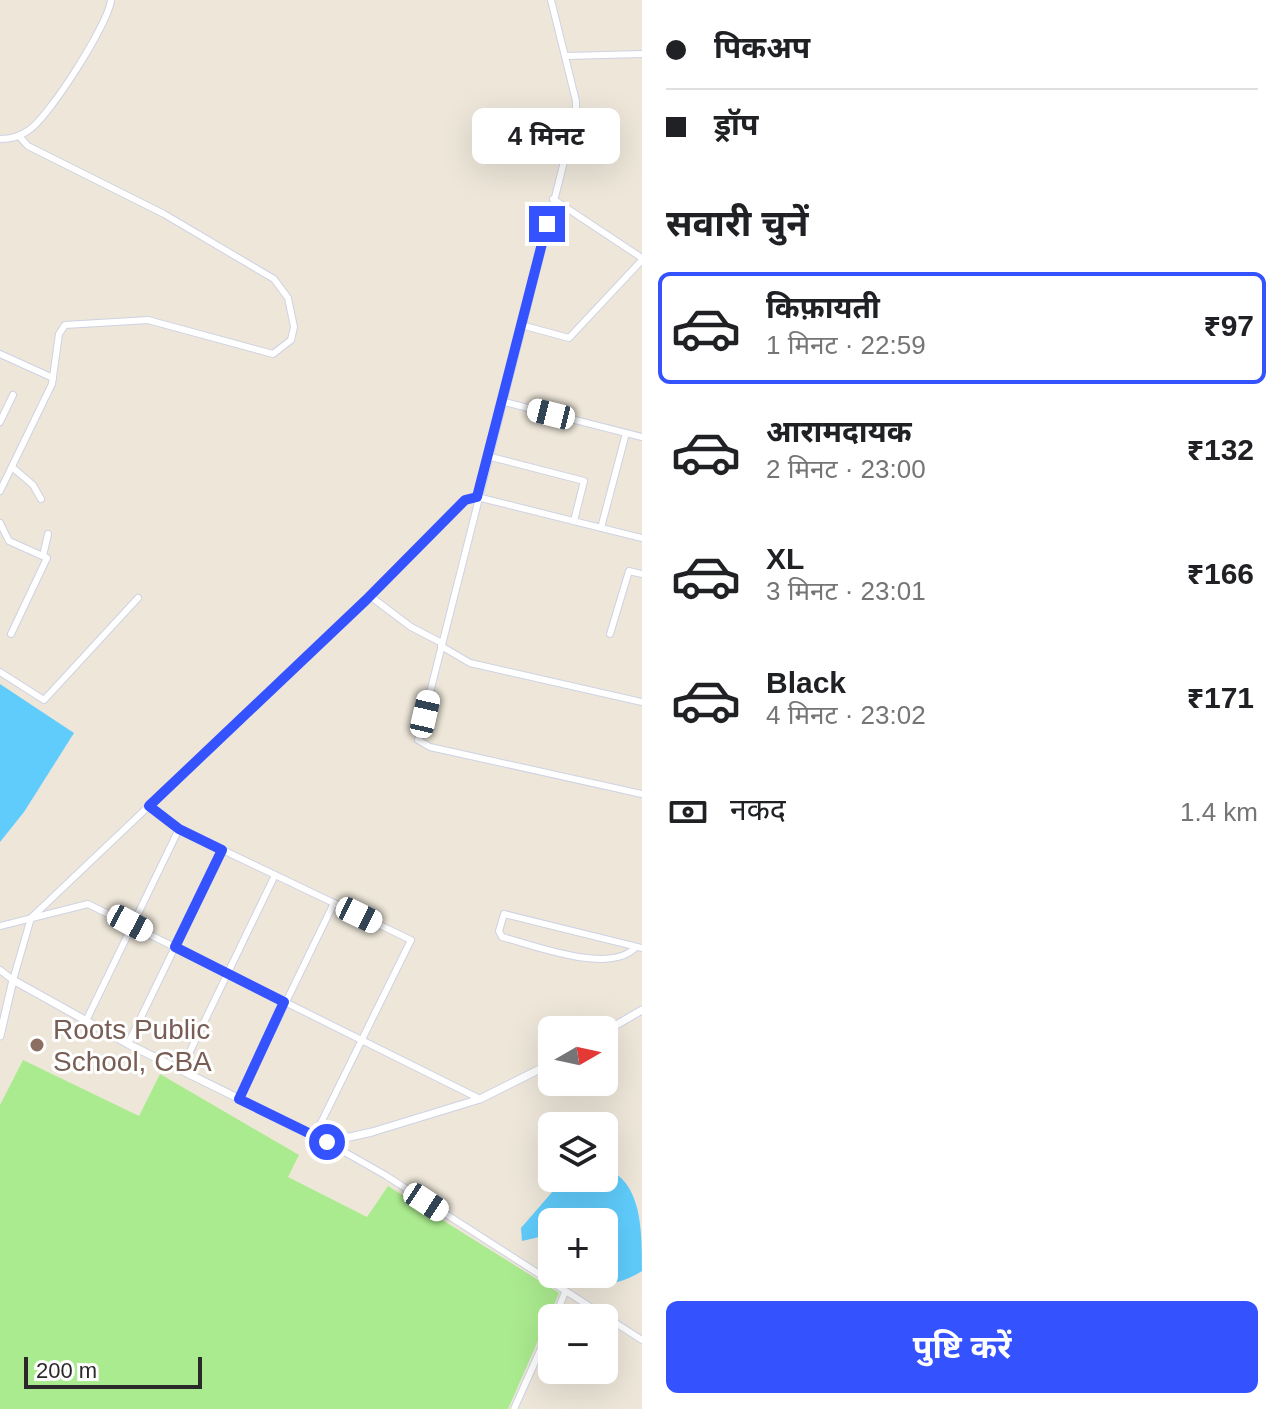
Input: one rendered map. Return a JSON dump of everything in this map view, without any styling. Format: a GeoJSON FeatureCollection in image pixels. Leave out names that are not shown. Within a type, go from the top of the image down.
{"type":"FeatureCollection","features":[{"type":"Feature","properties":{"kind":"street"},"geometry":{"type":"LineString","coordinates":[[0,139],[19,136],[31,130],[52,104],[104,24],[111,0]]}},
{"type":"Feature","properties":{"kind":"street"},"geometry":{"type":"LineString","coordinates":[[551,0],[566,56],[576,114],[487,456],[418,740],[421,744],[642,794]]}},
{"type":"Feature","properties":{"kind":"street"},"geometry":{"type":"LineString","coordinates":[[566,56],[642,54]]}},
{"type":"Feature","properties":{"kind":"street"},"geometry":{"type":"LineString","coordinates":[[0,491],[53,378],[59,334],[65,325],[148,320],[273,354],[291,340],[294,327],[288,298],[274,279],[164,214],[28,146],[19,136]]}},
{"type":"Feature","properties":{"kind":"street"},"geometry":{"type":"LineString","coordinates":[[521,325],[569,338],[642,259],[553,199]]}},
{"type":"Feature","properties":{"kind":"street"},"geometry":{"type":"LineString","coordinates":[[0,354],[53,378]]}},
{"type":"Feature","properties":{"kind":"street"},"geometry":{"type":"LineString","coordinates":[[0,422],[13,395]]}},
{"type":"Feature","properties":{"kind":"street"},"geometry":{"type":"LineString","coordinates":[[501,401],[642,437]]}},
{"type":"Feature","properties":{"kind":"street"},"geometry":{"type":"LineString","coordinates":[[601,528],[626,433]]}},
{"type":"Feature","properties":{"kind":"street"},"geometry":{"type":"LineString","coordinates":[[487,456],[584,481],[574,521]]}},
{"type":"Feature","properties":{"kind":"street"},"geometry":{"type":"LineString","coordinates":[[12,467],[33,485],[41,499]]}},
{"type":"Feature","properties":{"kind":"street"},"geometry":{"type":"LineString","coordinates":[[0,1036],[31,918],[370,596],[465,500],[477,497],[642,538]]}},
{"type":"Feature","properties":{"kind":"street"},"geometry":{"type":"LineString","coordinates":[[0,523],[9,541],[47,558],[11,634]]}},
{"type":"Feature","properties":{"kind":"street"},"geometry":{"type":"LineString","coordinates":[[43,556],[48,534]]}},
{"type":"Feature","properties":{"kind":"street"},"geometry":{"type":"LineString","coordinates":[[610,634],[629,571],[642,574]]}},
{"type":"Feature","properties":{"kind":"street"},"geometry":{"type":"LineString","coordinates":[[370,596],[411,627],[470,663],[642,702]]}},
{"type":"Feature","properties":{"kind":"street"},"geometry":{"type":"LineString","coordinates":[[0,672],[44,700],[138,598]]}},
{"type":"Feature","properties":{"kind":"street"},"geometry":{"type":"LineString","coordinates":[[149,806],[179,829],[411,940],[314,1137]]}},
{"type":"Feature","properties":{"kind":"street"},"geometry":{"type":"LineString","coordinates":[[86,1021],[130,923],[179,829]]}},
{"type":"Feature","properties":{"kind":"street"},"geometry":{"type":"LineString","coordinates":[[128,1044],[222,850]]}},
{"type":"Feature","properties":{"kind":"street"},"geometry":{"type":"LineString","coordinates":[[181,1070],[275,875]]}},
{"type":"Feature","properties":{"kind":"street"},"geometry":{"type":"LineString","coordinates":[[239,1099],[334,903]]}},
{"type":"Feature","properties":{"kind":"street"},"geometry":{"type":"LineString","coordinates":[[0,926],[88,904],[480,1099]]}},
{"type":"Feature","properties":{"kind":"street"},"geometry":{"type":"LineString","coordinates":[[504,914],[639,947],[627,957],[616,960],[587,958],[502,937],[500,923],[504,914]]}},
{"type":"Feature","properties":{"kind":"street"},"geometry":{"type":"LineString","coordinates":[[0,970],[128,1044],[327,1142],[385,1175],[642,1340]]}},
{"type":"Feature","properties":{"kind":"street"},"geometry":{"type":"LineString","coordinates":[[618,1024],[642,1010]]}},
{"type":"Feature","properties":{"kind":"street"},"geometry":{"type":"LineString","coordinates":[[327,1142],[480,1099],[538,1070]]}},
{"type":"Feature","properties":{"kind":"street"},"geometry":{"type":"LineString","coordinates":[[560,1304],[565,1292]]}},
{"type":"Feature","properties":{"kind":"street"},"geometry":{"type":"LineString","coordinates":[[514,1409],[538,1355]]}},
{"type":"Feature","properties":{"kind":"green space"},"geometry":{"type":"Polygon","coordinates":[[[23,1060],[139,1116],[160,1074],[299,1155],[288,1177],[367,1217],[388,1186],[538,1280],[538,1288],[551,1288],[559,1293],[554,1304],[538,1304],[538,1341],[508,1409],[0,1409],[0,1105],[23,1060]]]}},
{"type":"Feature","properties":{"kind":"water"},"geometry":{"type":"Polygon","coordinates":[[[0,684],[74,733],[24,812],[0,842],[0,684]]]}},
{"type":"Feature","properties":{"kind":"water"},"geometry":{"type":"Polygon","coordinates":[[[618,1175],[633,1195],[637,1208],[642,1271],[618,1282],[618,1208],[538,1208],[552,1192],[618,1192],[618,1175]]]}},
{"type":"Feature","properties":{"kind":"water"},"geometry":{"type":"Polygon","coordinates":[[[538,1208],[538,1237],[522,1241],[521,1228],[538,1208]]]}},
{"type":"Feature","properties":{"kind":"place","name":"Roots Public School, CBA"},"geometry":{"type":"Point","coordinates":[37,1045]}},
{"type":"Feature","properties":{"kind":"route"},"geometry":{"type":"LineString","coordinates":[[327,1142],[239,1099],[284,1002],[175,947],[222,850],[179,829],[149,806],[366,600],[465,500],[477,497],[547,224]]}}]}
